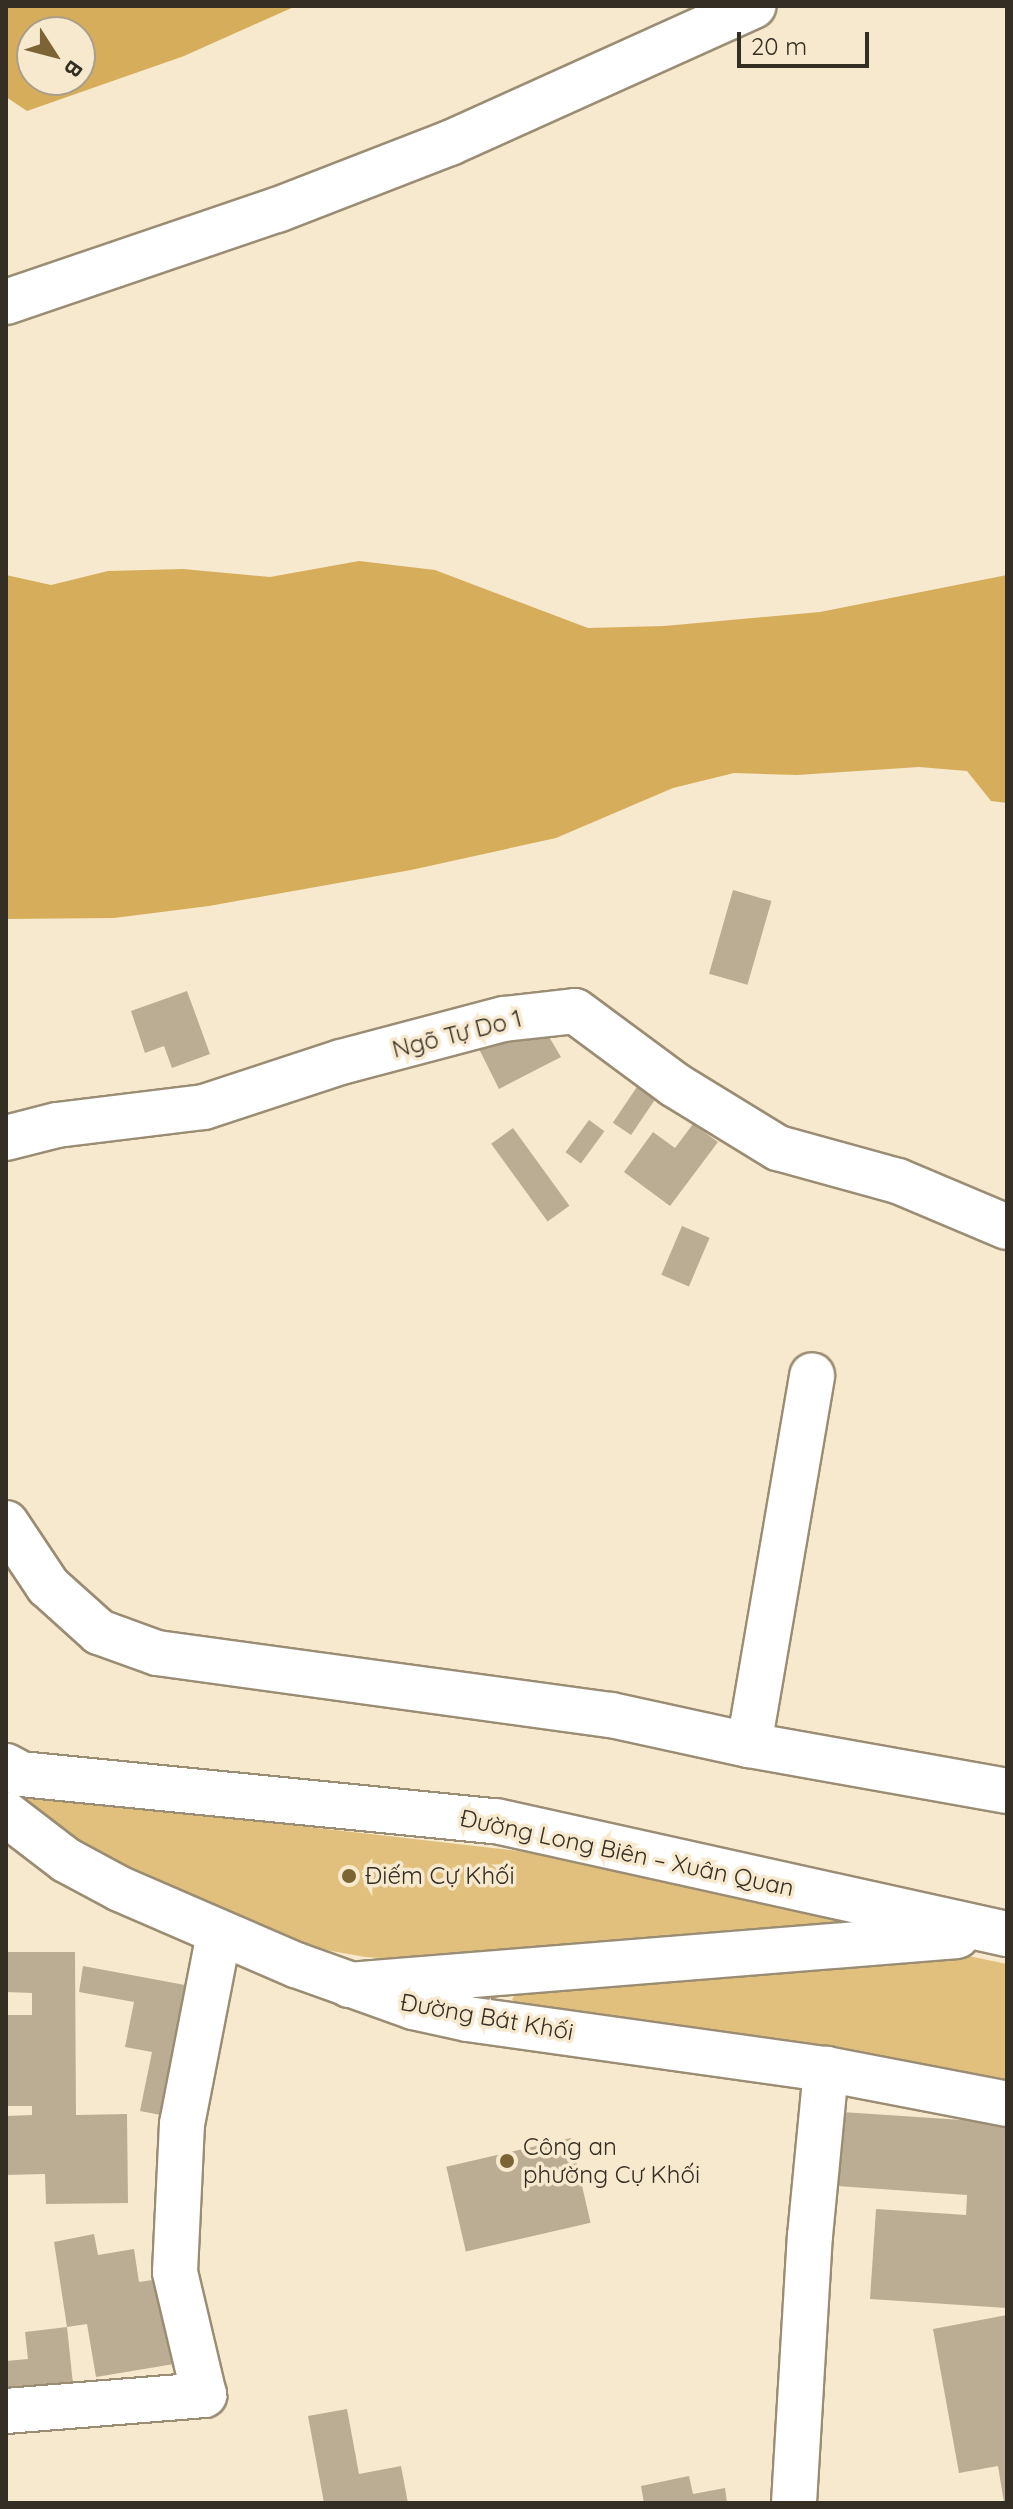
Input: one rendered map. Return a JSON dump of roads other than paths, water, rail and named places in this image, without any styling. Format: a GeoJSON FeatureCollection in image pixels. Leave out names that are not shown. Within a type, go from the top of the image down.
{"type":"FeatureCollection","features":[{"type":"Feature","properties":{"kind":"street"},"geometry":{"type":"LineString","coordinates":[[6,302],[262,215],[450,143],[753,6]]}},
{"type":"Feature","properties":{"kind":"street","name":"Ngõ Tự Do 1"},"geometry":{"type":"LineString","coordinates":[[6,1138],[57,1125],[204,1107],[341,1062],[470,1031],[504,1019],[575,1011],[675,1085],[778,1148],[898,1181],[1007,1227]]}},
{"type":"Feature","properties":{"kind":"street"},"geometry":{"type":"LineString","coordinates":[[749,1745],[812,1375]]}},
{"type":"Feature","properties":{"kind":"street"},"geometry":{"type":"LineString","coordinates":[[6,1523],[48,1586],[99,1632],[157,1653],[611,1715],[749,1745],[1007,1791]]}},
{"type":"Feature","properties":{"kind":"street","name":"Đường Long Biên – Xuân Quan"},"geometry":{"type":"LineString","coordinates":[[6,1766],[21,1774],[496,1821],[1004,1933]]}},
{"type":"Feature","properties":{"kind":"street","name":"Đường Bát Khối"},"geometry":{"type":"LineString","coordinates":[[6,1814],[66,1860],[120,1889],[219,1934],[413,2007],[468,2019],[826,2069],[1007,2104]]}},
{"type":"Feature","properties":{"kind":"street"},"geometry":{"type":"LineString","coordinates":[[349,1985],[1004,1933]]}},
{"type":"Feature","properties":{"kind":"street"},"geometry":{"type":"LineString","coordinates":[[6,2411],[204,2395],[175,2272],[182,2124],[219,1934]]}},
{"type":"Feature","properties":{"kind":"street"},"geometry":{"type":"LineString","coordinates":[[794,2503],[809,2250],[826,2069]]}},
{"type":"Feature","properties":{"kind":"place","name":"Điếm Cự Khối"},"geometry":{"type":"Point","coordinates":[349,1876]}},
{"type":"Feature","properties":{"kind":"place","name":"Công an phường Cự Khối"},"geometry":{"type":"Point","coordinates":[507,2161]}}]}
